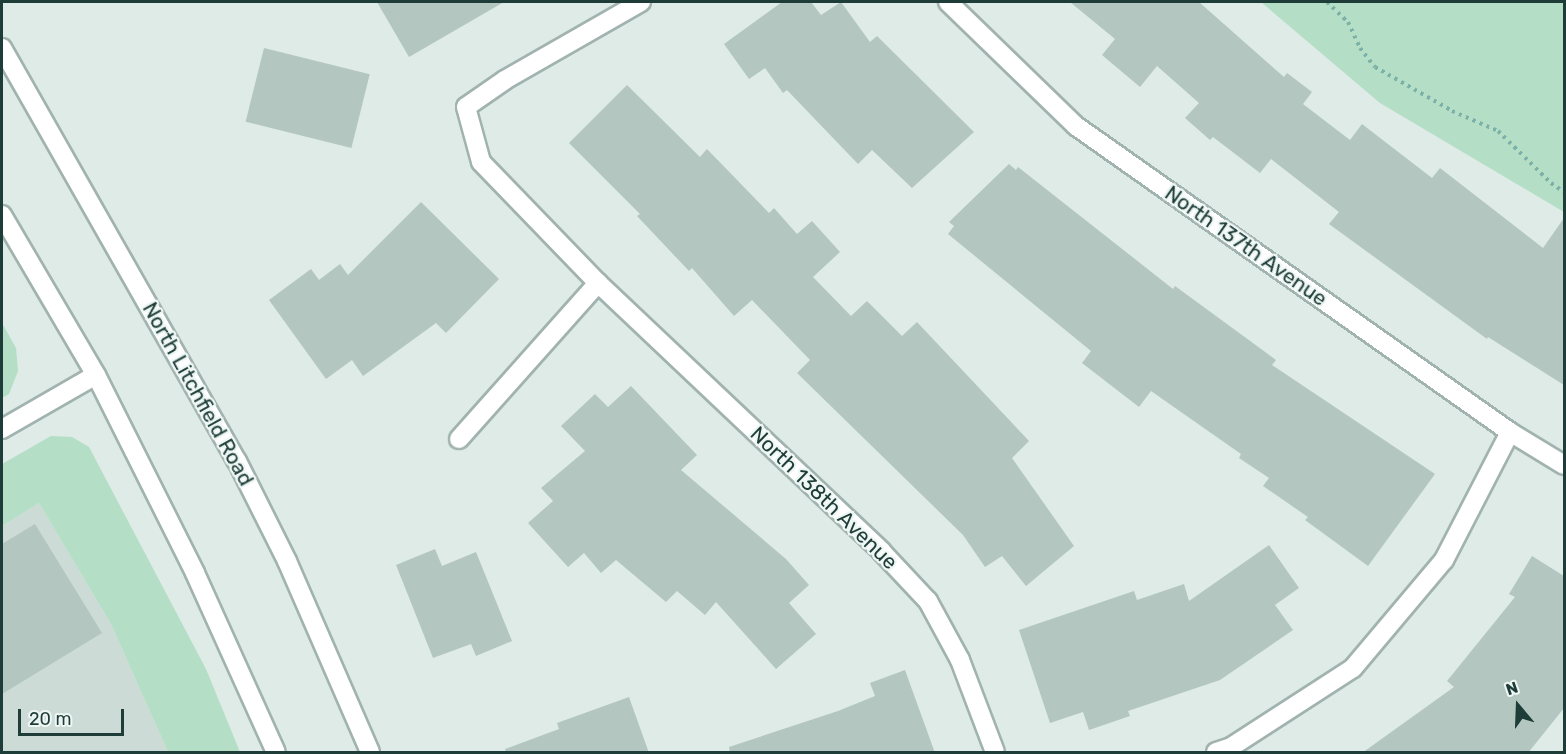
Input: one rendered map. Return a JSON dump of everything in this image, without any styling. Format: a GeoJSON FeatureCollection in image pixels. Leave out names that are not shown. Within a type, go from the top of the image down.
{"type":"FeatureCollection","features":[{"type":"Feature","properties":{"kind":"street","name":"North 138th Avenue"},"geometry":{"type":"LineString","coordinates":[[641,2],[505,80],[466,107],[480,162],[598,283],[881,551],[928,601],[960,660],[995,753]]}},
{"type":"Feature","properties":{"kind":"street","name":"North 137th Avenue"},"geometry":{"type":"LineString","coordinates":[[948,2],[1076,126],[1510,432],[1564,465]]}},
{"type":"Feature","properties":{"kind":"street","name":"North Litchfield Road"},"geometry":{"type":"LineString","coordinates":[[2,48],[237,461],[287,561],[370,753]]}},
{"type":"Feature","properties":{"kind":"street"},"geometry":{"type":"LineString","coordinates":[[2,215],[96,375],[195,573],[276,753]]}},
{"type":"Feature","properties":{"kind":"street"},"geometry":{"type":"LineString","coordinates":[[459,439],[598,283]]}},
{"type":"Feature","properties":{"kind":"street"},"geometry":{"type":"LineString","coordinates":[[2,429],[96,375]]}},
{"type":"Feature","properties":{"kind":"street"},"geometry":{"type":"LineString","coordinates":[[1216,753],[1231,747],[1353,668],[1444,560],[1510,432]]}},
{"type":"Feature","properties":{"kind":"path"},"geometry":{"type":"LineString","coordinates":[[1327,2],[1348,22],[1360,48],[1375,67],[1452,111],[1498,131],[1551,183],[1564,192]]}},
{"type":"Feature","properties":{"kind":"shaded area"},"geometry":{"type":"Polygon","coordinates":[[[39,503],[111,624],[168,752],[2,752],[2,526],[39,503]]]}},
{"type":"Feature","properties":{"kind":"green space"},"geometry":{"type":"Polygon","coordinates":[[[1261,2],[1564,2],[1564,212],[1380,103],[1261,2]]]}},
{"type":"Feature","properties":{"kind":"green space"},"geometry":{"type":"Polygon","coordinates":[[[2,323],[16,348],[18,371],[9,394],[2,398],[2,323]]]}},
{"type":"Feature","properties":{"kind":"green space"},"geometry":{"type":"Polygon","coordinates":[[[51,436],[72,437],[89,447],[206,669],[240,752],[168,752],[111,624],[39,503],[2,526],[2,464],[51,436]]]}},
{"type":"Feature","properties":{"kind":"building"},"geometry":{"type":"Polygon","coordinates":[[[377,2],[504,2],[409,57],[377,2]]]}},
{"type":"Feature","properties":{"kind":"building"},"geometry":{"type":"Polygon","coordinates":[[[782,2],[811,2],[821,15],[841,2],[870,42],[877,36],[974,132],[912,188],[872,150],[858,164],[787,90],[783,93],[765,68],[749,79],[724,44],[782,2]]]}},
{"type":"Feature","properties":{"kind":"building"},"geometry":{"type":"Polygon","coordinates":[[[1070,2],[1199,2],[1284,77],[1287,73],[1312,92],[1303,104],[1350,140],[1362,124],[1432,178],[1440,168],[1543,248],[1564,218],[1564,385],[1488,337],[1487,339],[1329,224],[1339,212],[1271,159],[1260,173],[1213,137],[1210,140],[1185,118],[1199,103],[1157,66],[1140,87],[1102,55],[1115,39],[1070,2]]]}},
{"type":"Feature","properties":{"kind":"building"},"geometry":{"type":"Polygon","coordinates":[[[264,48],[370,74],[351,148],[246,122],[264,48]]]}},
{"type":"Feature","properties":{"kind":"building"},"geometry":{"type":"Polygon","coordinates":[[[627,85],[700,157],[707,149],[769,213],[774,208],[797,234],[812,221],[840,252],[813,277],[851,316],[867,301],[902,336],[917,322],[1029,441],[1012,458],[1074,546],[1026,586],[1002,556],[985,567],[963,535],[797,373],[810,360],[752,300],[734,316],[692,268],[689,271],[637,216],[640,214],[569,143],[627,85]]]}},
{"type":"Feature","properties":{"kind":"building"},"geometry":{"type":"Polygon","coordinates":[[[1009,164],[1016,170],[1018,167],[1173,289],[1175,286],[1276,360],[1272,365],[1435,474],[1368,566],[1305,520],[1308,517],[1263,486],[1269,478],[1239,458],[1241,454],[1151,391],[1139,407],[1082,363],[1091,351],[948,234],[954,226],[949,222],[1009,164]]]}},
{"type":"Feature","properties":{"kind":"building"},"geometry":{"type":"Polygon","coordinates":[[[421,202],[499,279],[446,333],[436,323],[363,376],[352,360],[326,379],[269,300],[311,269],[319,280],[340,264],[348,275],[421,202]]]}},
{"type":"Feature","properties":{"kind":"building"},"geometry":{"type":"Polygon","coordinates":[[[631,386],[697,455],[681,470],[786,559],[809,585],[789,603],[816,634],[776,669],[716,602],[705,615],[677,591],[666,602],[616,560],[601,573],[584,553],[568,567],[528,523],[553,501],[541,488],[585,451],[561,426],[595,394],[608,407],[631,386]]]}},
{"type":"Feature","properties":{"kind":"building"},"geometry":{"type":"Polygon","coordinates":[[[35,524],[102,633],[2,694],[2,544],[35,524]]]}},
{"type":"Feature","properties":{"kind":"building"},"geometry":{"type":"Polygon","coordinates":[[[1269,545],[1299,588],[1275,605],[1293,630],[1220,680],[1128,711],[1130,716],[1089,730],[1083,712],[1050,723],[1019,630],[1134,591],[1137,600],[1184,584],[1189,601],[1269,545]]]}},
{"type":"Feature","properties":{"kind":"building"},"geometry":{"type":"Polygon","coordinates":[[[435,549],[442,566],[476,552],[512,641],[476,656],[471,644],[433,658],[396,565],[435,549]]]}},
{"type":"Feature","properties":{"kind":"building"},"geometry":{"type":"Polygon","coordinates":[[[1532,556],[1564,576],[1564,708],[1528,753],[1362,753],[1454,687],[1447,681],[1515,597],[1509,594],[1532,556]]]}},
{"type":"Feature","properties":{"kind":"building"},"geometry":{"type":"Polygon","coordinates":[[[905,670],[935,753],[730,753],[729,747],[838,711],[875,696],[870,683],[905,670]]]}},
{"type":"Feature","properties":{"kind":"building"},"geometry":{"type":"Polygon","coordinates":[[[629,697],[649,753],[506,753],[505,749],[559,729],[557,723],[629,697]]]}}]}
